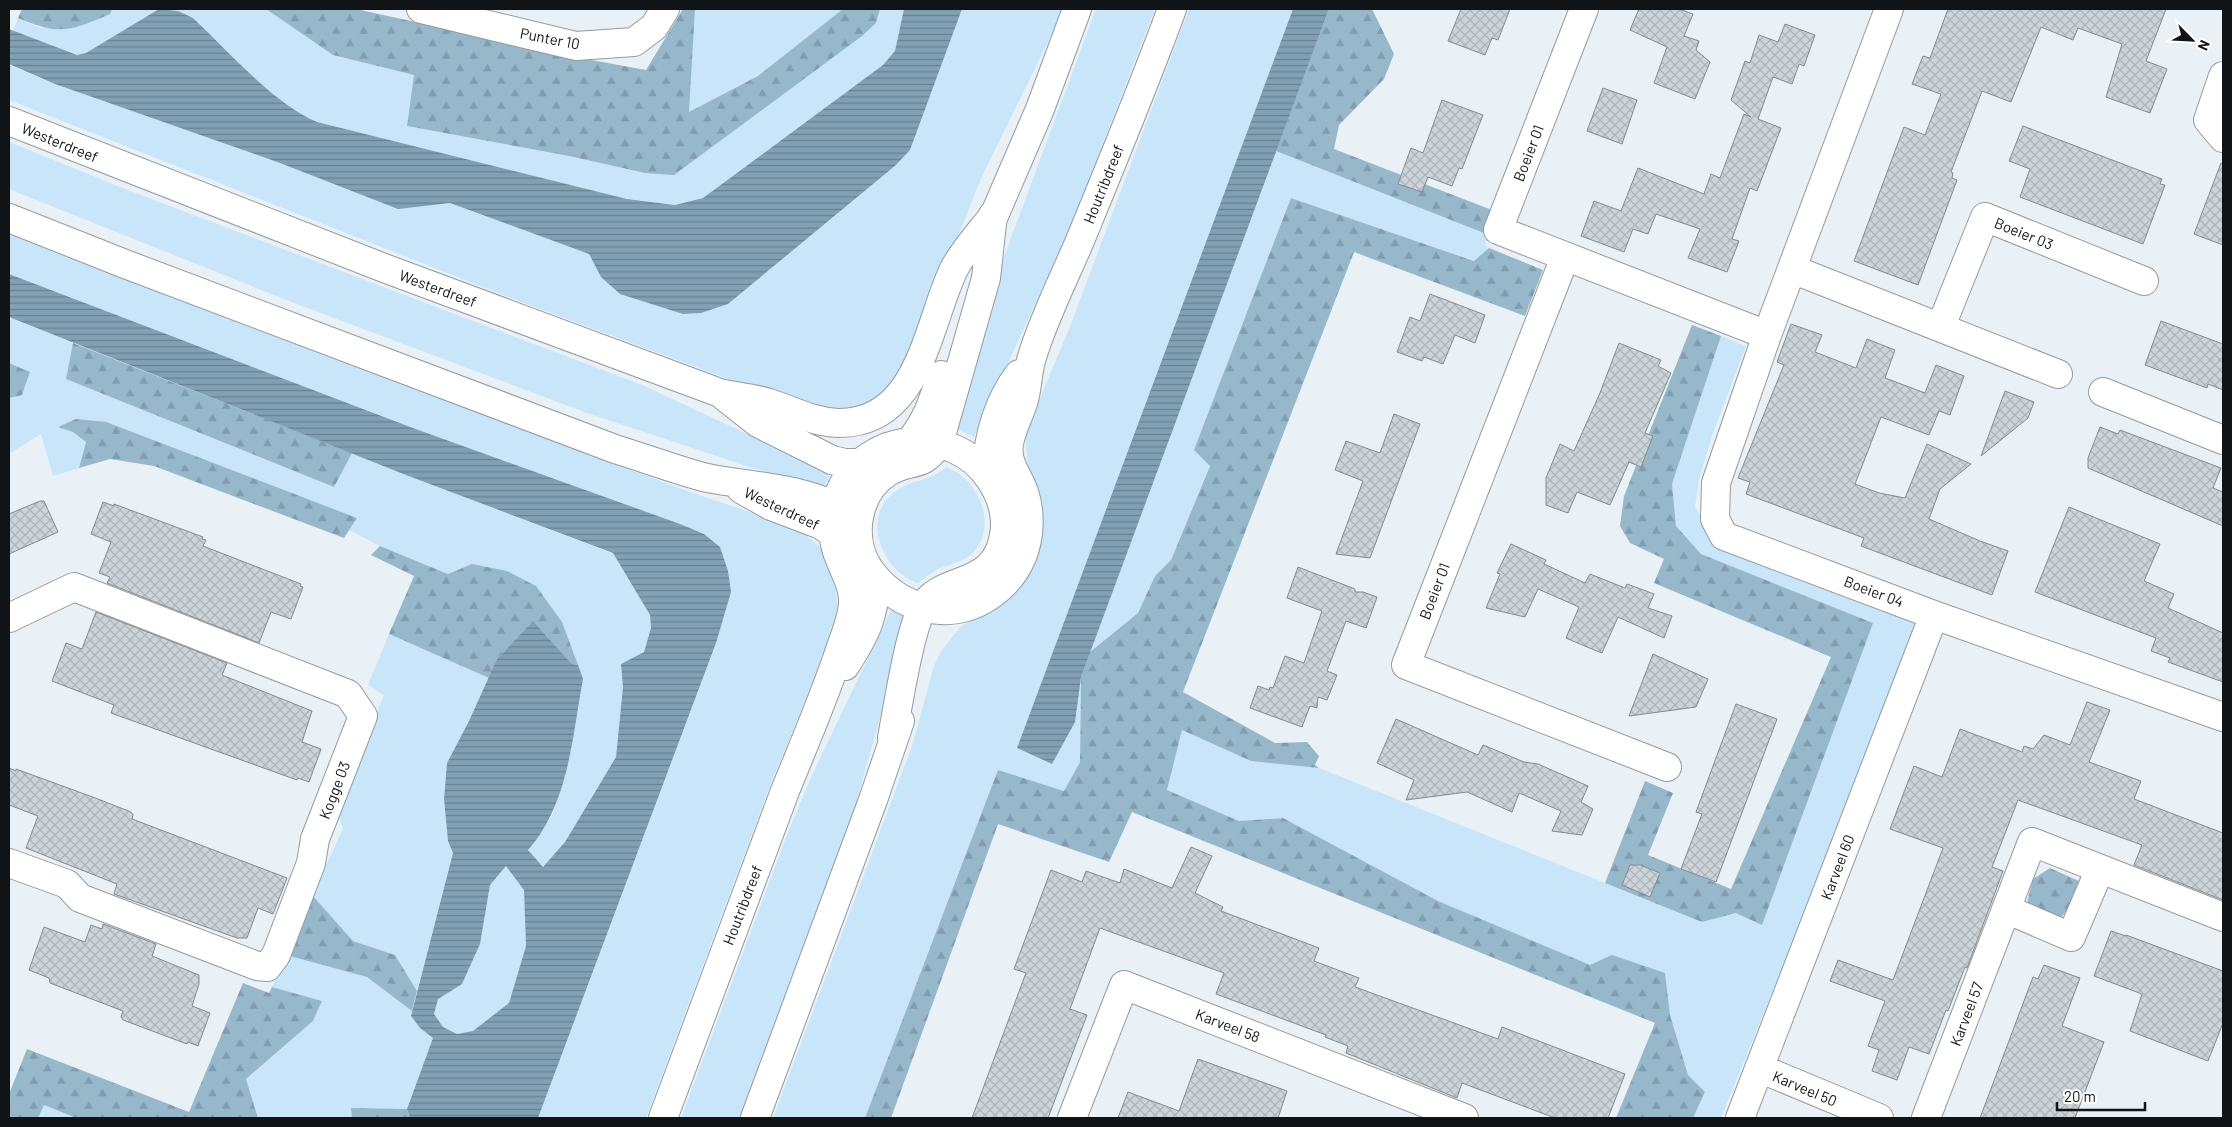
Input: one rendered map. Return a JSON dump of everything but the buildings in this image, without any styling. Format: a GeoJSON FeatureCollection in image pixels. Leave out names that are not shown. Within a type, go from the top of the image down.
{"type":"FeatureCollection","features":[{"type":"Feature","properties":{"kind":"street","name":"Punter 10"},"geometry":{"type":"LineString","coordinates":[[421,9],[576,46],[634,42],[654,27],[665,9]]}},
{"type":"Feature","properties":{"kind":"street"},"geometry":{"type":"LineString","coordinates":[[910,441],[921,428],[933,404],[949,346],[993,216],[1040,109],[1077,9]]}},
{"type":"Feature","properties":{"kind":"street","name":"Houtribdreef"},"geometry":{"type":"LineString","coordinates":[[999,471],[1008,456],[1009,440],[1024,401],[1032,357],[1112,164],[1172,9]]}},
{"type":"Feature","properties":{"kind":"street","name":"Boeier 01"},"geometry":{"type":"LineString","coordinates":[[1584,9],[1498,230],[1767,335]]}},
{"type":"Feature","properties":{"kind":"street"},"geometry":{"type":"LineString","coordinates":[[1767,335],[1889,9]]}},
{"type":"Feature","properties":{"kind":"street"},"geometry":{"type":"LineString","coordinates":[[2223,76],[2208,120],[2223,138]]}},
{"type":"Feature","properties":{"kind":"street","name":"Westerdreef"},"geometry":{"type":"LineString","coordinates":[[9,121],[384,268],[720,393],[758,423],[832,460],[845,463],[860,463]]}},
{"type":"Feature","properties":{"kind":"street"},"geometry":{"type":"LineString","coordinates":[[720,393],[768,402],[810,419],[838,423],[867,418],[888,406],[907,386],[919,363],[953,270],[993,216]]}},
{"type":"Feature","properties":{"kind":"street"},"geometry":{"type":"LineString","coordinates":[[953,611],[922,608],[863,578],[840,561],[845,531],[875,484],[888,472],[921,462],[930,456],[944,432],[970,328],[986,278],[993,216]]}},
{"type":"Feature","properties":{"kind":"street","name":"Boeier 03"},"geometry":{"type":"LineString","coordinates":[[1941,326],[1985,217],[2144,281]]}},
{"type":"Feature","properties":{"kind":"street","name":"Westerdreef"},"geometry":{"type":"LineString","coordinates":[[9,218],[125,264],[615,449],[693,474],[732,484],[774,488],[835,506]]}},
{"type":"Feature","properties":{"kind":"street","name":"Boeier 01"},"geometry":{"type":"LineString","coordinates":[[1565,256],[1406,665],[1667,767]]}},
{"type":"Feature","properties":{"kind":"street"},"geometry":{"type":"LineString","coordinates":[[1792,269],[1941,326],[2058,374]]}},
{"type":"Feature","properties":{"kind":"street","name":"Boeier 04"},"geometry":{"type":"LineString","coordinates":[[1767,335],[1716,483],[1715,519],[1724,536],[1934,615],[2223,717]]}},
{"type":"Feature","properties":{"kind":"street"},"geometry":{"type":"LineString","coordinates":[[2103,392],[2223,440]]}},
{"type":"Feature","properties":{"kind":"street"},"geometry":{"type":"LineString","coordinates":[[755,1118],[873,800],[892,738],[931,637],[942,620],[953,611],[978,603],[1000,588],[1009,579],[1022,556],[1028,530],[1028,511],[1023,491],[999,471],[939,443],[910,441],[889,446],[860,463],[844,482],[835,506],[845,531]]}},
{"type":"Feature","properties":{"kind":"street"},"geometry":{"type":"LineString","coordinates":[[892,738],[903,671],[922,608],[935,594],[980,574],[989,566],[1002,544],[1005,519],[1000,495],[999,471]]}},
{"type":"Feature","properties":{"kind":"street","name":"Westerdreef"},"geometry":{"type":"LineString","coordinates":[[732,484],[771,506],[821,525],[845,531]]}},
{"type":"Feature","properties":{"kind":"street","name":"Houtribdreef"},"geometry":{"type":"LineString","coordinates":[[662,1118],[751,882],[826,694],[852,611],[853,593],[863,578]]}},
{"type":"Feature","properties":{"kind":"street","name":"Kogge 03"},"geometry":{"type":"LineString","coordinates":[[9,618],[74,587],[348,694],[363,716],[315,839],[310,863],[276,956],[268,967],[257,966],[80,898],[68,884],[9,863]]}},
{"type":"Feature","properties":{"kind":"street","name":"Karveel 60"},"geometry":{"type":"LineString","coordinates":[[1740,1118],[1934,615]]}},
{"type":"Feature","properties":{"kind":"street","name":"Karveel 57"},"geometry":{"type":"LineString","coordinates":[[1926,1118],[2032,842],[2223,917]]}},
{"type":"Feature","properties":{"kind":"street"},"geometry":{"type":"LineString","coordinates":[[2006,909],[2071,937],[2100,869]]}},
{"type":"Feature","properties":{"kind":"street","name":"Karveel 58"},"geometry":{"type":"LineString","coordinates":[[1072,1118],[1124,985],[1464,1118]]}},
{"type":"Feature","properties":{"kind":"street","name":"Karveel 50"},"geometry":{"type":"LineString","coordinates":[[1759,1068],[1879,1118]]}},
{"type":"Feature","properties":{"kind":"shaded area"},"geometry":{"type":"Polygon","coordinates":[[[112,9],[159,9],[86,53],[77,55],[13,31],[18,18],[40,28],[110,14],[112,9]]]}},
{"type":"Feature","properties":{"kind":"shaded area"},"geometry":{"type":"Polygon","coordinates":[[[159,9],[178,11],[193,18],[268,90],[301,114],[317,122],[627,199],[675,205],[703,198],[883,65],[895,51],[904,9],[962,9],[910,150],[896,165],[728,304],[701,313],[683,314],[620,294],[601,277],[589,254],[581,251],[450,203],[398,209],[280,163],[55,84],[9,64],[9,29],[77,55],[86,53],[159,9]]]}},
{"type":"Feature","properties":{"kind":"shaded area"},"geometry":{"type":"Polygon","coordinates":[[[171,9],[266,9],[333,55],[414,75],[407,126],[569,156],[645,173],[876,23],[880,9],[904,9],[895,51],[883,65],[703,198],[675,205],[627,199],[317,122],[301,116],[171,9]]]}},
{"type":"Feature","properties":{"kind":"shaded area"},"geometry":{"type":"Polygon","coordinates":[[[695,9],[843,9],[758,76],[689,112],[695,9]]]}},
{"type":"Feature","properties":{"kind":"shaded area"},"geometry":{"type":"Polygon","coordinates":[[[962,9],[1062,9],[1047,44],[982,176],[904,373],[883,393],[867,403],[846,408],[819,410],[774,396],[516,300],[9,100],[9,65],[55,84],[280,163],[398,208],[450,203],[589,254],[601,277],[683,314],[701,313],[728,304],[896,165],[910,150],[962,9]]]}},
{"type":"Feature","properties":{"kind":"shaded area"},"geometry":{"type":"Polygon","coordinates":[[[1096,9],[1155,9],[1071,226],[974,437],[957,429],[998,273],[1096,9]]]}},
{"type":"Feature","properties":{"kind":"shaded area"},"geometry":{"type":"Polygon","coordinates":[[[1189,9],[1293,9],[1017,748],[1052,764],[1081,677],[1080,762],[1064,791],[998,770],[865,1118],[773,1118],[912,746],[934,666],[940,653],[960,627],[996,606],[1028,468],[1025,434],[1069,329],[1189,9]]]}},
{"type":"Feature","properties":{"kind":"shaded area"},"geometry":{"type":"Polygon","coordinates":[[[1293,9],[1329,9],[1081,677],[1075,722],[1052,764],[1017,748],[1293,9]]]}},
{"type":"Feature","properties":{"kind":"shaded area"},"geometry":{"type":"Polygon","coordinates":[[[9,142],[125,189],[642,385],[831,473],[822,491],[587,413],[294,303],[9,189],[9,142]]]}},
{"type":"Feature","properties":{"kind":"shaded area"},"geometry":{"type":"Polygon","coordinates":[[[1276,151],[1489,235],[1485,245],[1500,252],[1489,248],[1475,261],[1291,198],[1210,465],[1171,560],[1155,576],[1138,613],[1090,652],[1276,151]]]}},
{"type":"Feature","properties":{"kind":"shaded area"},"geometry":{"type":"Polygon","coordinates":[[[9,231],[109,272],[531,433],[690,492],[798,528],[822,549],[835,581],[838,615],[828,646],[771,783],[646,1118],[538,1118],[716,643],[704,534],[413,428],[9,274],[9,231]]]}},
{"type":"Feature","properties":{"kind":"shaded area"},"geometry":{"type":"Polygon","coordinates":[[[9,274],[413,428],[680,524],[704,534],[720,547],[728,571],[731,592],[716,643],[538,1118],[410,1118],[407,1109],[433,1038],[420,1028],[411,1016],[453,853],[448,841],[444,799],[447,763],[469,721],[497,659],[533,621],[572,664],[578,665],[583,679],[572,746],[561,791],[542,832],[528,850],[543,867],[565,842],[616,757],[623,687],[621,664],[644,652],[651,628],[650,615],[613,553],[406,475],[9,317],[9,274]],[[506,866],[490,885],[480,944],[462,984],[438,999],[434,1014],[443,1027],[457,1034],[473,1031],[509,1003],[526,946],[524,890],[506,866]]]}},
{"type":"Feature","properties":{"kind":"shaded area"},"geometry":{"type":"Polygon","coordinates":[[[9,317],[73,343],[66,379],[334,487],[352,453],[614,554],[650,615],[651,628],[644,652],[621,664],[623,687],[616,757],[565,842],[543,867],[528,850],[553,814],[566,772],[472,565],[448,574],[380,546],[349,530],[357,518],[59,427],[73,432],[86,442],[79,468],[53,476],[41,434],[9,454],[9,398],[22,395],[30,372],[9,363],[9,317]]]}},
{"type":"Feature","properties":{"kind":"shaded area"},"geometry":{"type":"Polygon","coordinates":[[[1721,336],[1746,346],[1712,436],[1699,479],[1695,507],[1716,540],[1923,621],[1721,1118],[1693,1118],[1705,1092],[1688,1075],[1670,1015],[1665,973],[1590,966],[1438,901],[1283,818],[1239,821],[1167,790],[1182,730],[1251,761],[1319,768],[1702,922],[1736,913],[1873,623],[1701,554],[1676,526],[1672,484],[1721,336]]]}},
{"type":"Feature","properties":{"kind":"shaded area"},"geometry":{"type":"Polygon","coordinates":[[[946,467],[967,481],[981,502],[985,526],[982,538],[976,549],[967,558],[938,569],[917,583],[901,574],[885,554],[879,539],[879,514],[882,506],[893,493],[907,485],[929,478],[946,467]]]}},
{"type":"Feature","properties":{"kind":"shaded area"},"geometry":{"type":"Polygon","coordinates":[[[892,608],[909,616],[856,803],[740,1118],[681,1118],[785,840],[812,775],[892,608]]]}},
{"type":"Feature","properties":{"kind":"shaded area"},"geometry":{"type":"Polygon","coordinates":[[[389,634],[489,678],[447,763],[444,799],[448,841],[453,853],[417,991],[395,955],[353,941],[312,895],[343,829],[336,808],[384,695],[368,685],[389,634]]]}},
{"type":"Feature","properties":{"kind":"shaded area"},"geometry":{"type":"Polygon","coordinates":[[[506,866],[524,890],[526,946],[509,1003],[473,1032],[457,1034],[443,1027],[434,1014],[438,998],[462,984],[480,944],[490,885],[506,866]]]}},
{"type":"Feature","properties":{"kind":"shaded area"},"geometry":{"type":"Polygon","coordinates":[[[286,955],[367,977],[412,1011],[411,1016],[420,1028],[433,1038],[407,1109],[352,1108],[352,1118],[258,1118],[246,1079],[313,1021],[322,1001],[272,987],[286,955]]]}},
{"type":"Feature","properties":{"kind":"shaded area"},"geometry":{"type":"Polygon","coordinates":[[[43,1105],[76,1118],[38,1118],[43,1105]]]}},
{"type":"Feature","properties":{"kind":"green space"},"geometry":{"type":"Polygon","coordinates":[[[22,9],[112,9],[110,14],[85,24],[65,29],[55,29],[32,24],[18,18],[22,9]]]}},
{"type":"Feature","properties":{"kind":"green space"},"geometry":{"type":"Polygon","coordinates":[[[266,9],[356,9],[575,57],[646,70],[683,9],[695,9],[689,112],[758,76],[843,9],[880,9],[876,23],[862,36],[674,175],[645,173],[569,156],[407,126],[414,75],[333,55],[266,9]]]}},
{"type":"Feature","properties":{"kind":"green space"},"geometry":{"type":"Polygon","coordinates":[[[1329,9],[1372,9],[1394,54],[1384,79],[1339,125],[1334,149],[1497,212],[1489,235],[1276,151],[1329,9]]]}},
{"type":"Feature","properties":{"kind":"green space"},"geometry":{"type":"Polygon","coordinates":[[[1291,198],[1474,261],[1489,248],[1543,270],[1525,316],[1354,252],[1183,692],[1275,743],[1307,742],[1319,756],[1315,765],[1319,768],[1251,761],[1182,730],[1167,790],[1239,821],[1283,818],[1438,901],[1590,965],[1612,955],[1665,973],[1670,1015],[1688,1075],[1705,1092],[1693,1118],[1616,1118],[1655,1023],[1132,812],[1109,862],[998,824],[891,1118],[865,1118],[998,770],[1064,791],[1080,762],[1081,677],[1090,652],[1138,613],[1155,576],[1171,560],[1210,466],[1194,450],[1291,198]]]}},
{"type":"Feature","properties":{"kind":"green space"},"geometry":{"type":"Polygon","coordinates":[[[1692,325],[1721,336],[1672,484],[1676,526],[1701,554],[1873,623],[1762,925],[1736,913],[1702,922],[1605,883],[1645,781],[1673,793],[1648,855],[1731,889],[1831,657],[1654,583],[1664,559],[1630,543],[1620,526],[1624,496],[1692,325]]]}},
{"type":"Feature","properties":{"kind":"green space"},"geometry":{"type":"Polygon","coordinates":[[[73,343],[352,453],[334,487],[66,379],[73,343]]]}},
{"type":"Feature","properties":{"kind":"green space"},"geometry":{"type":"Polygon","coordinates":[[[9,363],[30,372],[22,395],[9,398],[9,363]]]}},
{"type":"Feature","properties":{"kind":"green space"},"geometry":{"type":"Polygon","coordinates":[[[76,419],[106,422],[357,518],[344,538],[154,466],[110,459],[79,468],[86,442],[73,432],[58,427],[76,419]]]}},
{"type":"Feature","properties":{"kind":"green space"},"geometry":{"type":"Polygon","coordinates":[[[380,546],[448,574],[472,564],[507,571],[536,586],[562,622],[578,665],[572,664],[533,621],[497,659],[489,678],[389,634],[414,576],[371,555],[380,546]]]}},
{"type":"Feature","properties":{"kind":"green space"},"geometry":{"type":"Polygon","coordinates":[[[2050,868],[2081,882],[2066,912],[2055,923],[2026,907],[2033,879],[2050,868]]]}},
{"type":"Feature","properties":{"kind":"green space"},"geometry":{"type":"Polygon","coordinates":[[[312,895],[353,941],[395,955],[417,991],[412,1011],[367,977],[286,955],[312,895]]]}},
{"type":"Feature","properties":{"kind":"green space"},"geometry":{"type":"Polygon","coordinates":[[[243,983],[269,993],[272,987],[322,1001],[313,1021],[246,1079],[258,1118],[76,1118],[44,1105],[38,1118],[9,1118],[9,1094],[27,1049],[189,1112],[243,983]]]}},
{"type":"Feature","properties":{"kind":"green space"},"geometry":{"type":"Polygon","coordinates":[[[351,1108],[407,1109],[410,1118],[352,1118],[351,1108]]]}}]}
